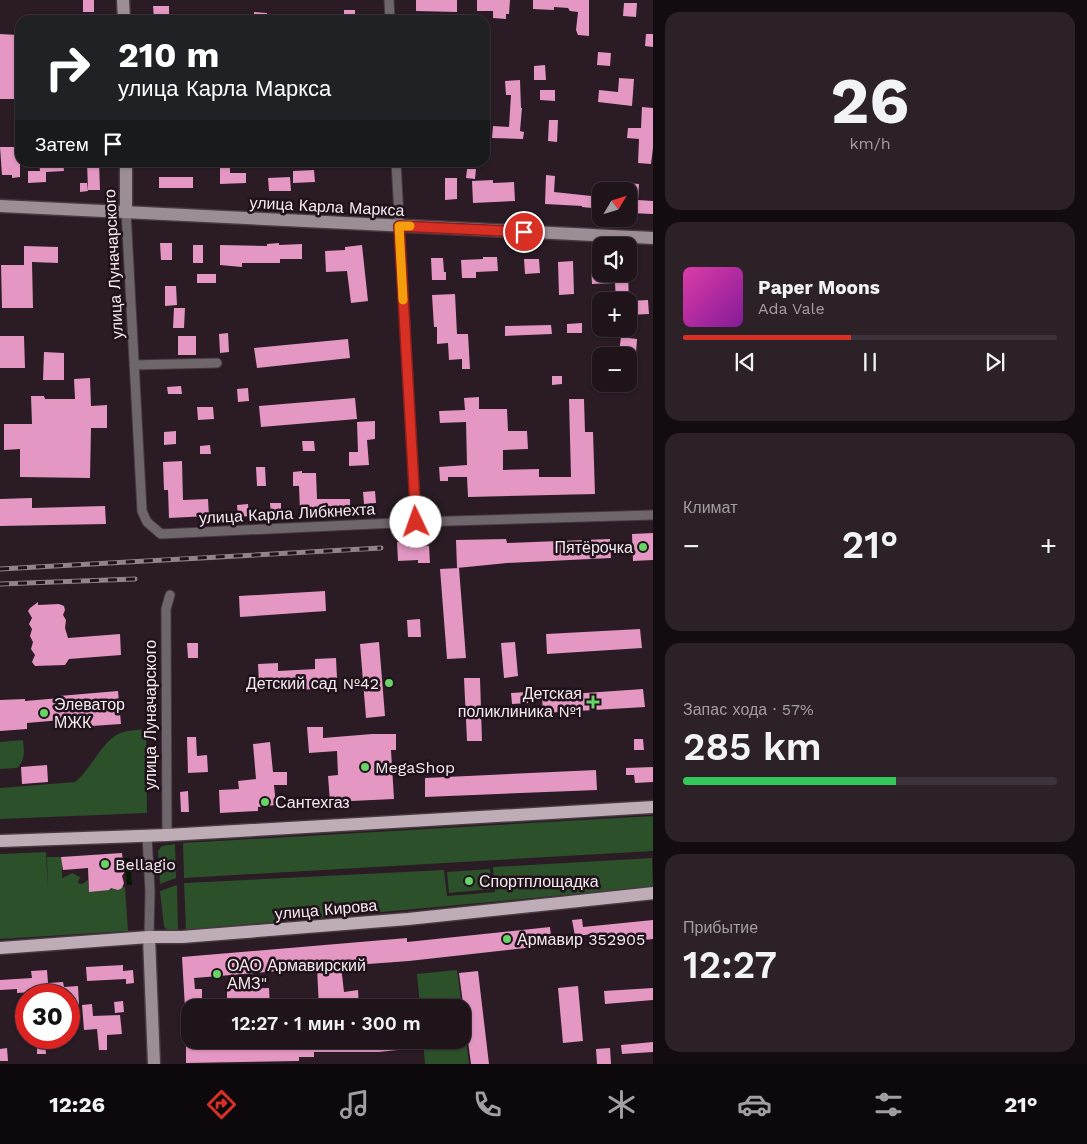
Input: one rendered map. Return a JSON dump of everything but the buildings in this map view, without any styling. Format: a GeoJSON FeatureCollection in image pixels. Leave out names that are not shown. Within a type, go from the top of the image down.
{"type":"FeatureCollection","features":[{"type":"Feature","properties":{"kind":"main road"},"geometry":{"type":"LineString","coordinates":[[0,841],[167,836],[653,807]]}},
{"type":"Feature","properties":{"kind":"main road","name":"улица Кирова"},"geometry":{"type":"LineString","coordinates":[[0,948],[149,936],[182,937],[398,920],[653,894]]}},
{"type":"Feature","properties":{"kind":"street"},"geometry":{"type":"LineString","coordinates":[[123,0],[124,15]]}},
{"type":"Feature","properties":{"kind":"street"},"geometry":{"type":"LineString","coordinates":[[389,0],[390,15]]}},
{"type":"Feature","properties":{"kind":"street","name":"улица Луначарского"},"geometry":{"type":"LineString","coordinates":[[126,167],[126,211],[142,511],[147,522],[161,534]]}},
{"type":"Feature","properties":{"kind":"street"},"geometry":{"type":"LineString","coordinates":[[396,167],[416,522]]}},
{"type":"Feature","properties":{"kind":"street","name":"улица Карла Маркса"},"geometry":{"type":"LineString","coordinates":[[0,206],[653,238]]}},
{"type":"Feature","properties":{"kind":"street"},"geometry":{"type":"LineString","coordinates":[[134,365],[217,363]]}},
{"type":"Feature","properties":{"kind":"street","name":"улица Карла Либкнехта"},"geometry":{"type":"LineString","coordinates":[[161,534],[416,522],[653,515]]}},
{"type":"Feature","properties":{"kind":"street","name":"улица Луначарского"},"geometry":{"type":"LineString","coordinates":[[167,836],[166,609],[170,595]]}},
{"type":"Feature","properties":{"kind":"street"},"geometry":{"type":"LineString","coordinates":[[147,836],[154,1064]]}},
{"type":"Feature","properties":{"kind":"green space"},"geometry":{"type":"Polygon","coordinates":[[[146,729],[147,813],[0,819],[0,788],[75,782],[112,738],[124,732],[146,729]]]}},
{"type":"Feature","properties":{"kind":"green space"},"geometry":{"type":"Polygon","coordinates":[[[23,740],[24,755],[20,765],[17,768],[0,769],[0,742],[23,740]]]}},
{"type":"Feature","properties":{"kind":"green space"},"geometry":{"type":"Polygon","coordinates":[[[653,816],[653,851],[184,878],[183,843],[653,816]]]}},
{"type":"Feature","properties":{"kind":"green space"},"geometry":{"type":"Polygon","coordinates":[[[175,844],[176,878],[160,884],[158,851],[162,846],[175,844]]]}},
{"type":"Feature","properties":{"kind":"green space"},"geometry":{"type":"Polygon","coordinates":[[[46,852],[48,892],[47,857],[62,857],[62,878],[73,873],[81,878],[78,883],[82,884],[88,880],[89,890],[125,887],[128,931],[0,939],[0,854],[46,852]]]}},
{"type":"Feature","properties":{"kind":"green space"},"geometry":{"type":"Polygon","coordinates":[[[652,858],[653,887],[186,930],[184,883],[444,870],[447,896],[495,892],[493,867],[652,858]]]}},
{"type":"Feature","properties":{"kind":"green space","name":"Спортплощадка"},"geometry":{"type":"Polygon","coordinates":[[[490,869],[492,889],[449,893],[447,872],[490,869]]]}},
{"type":"Feature","properties":{"kind":"green space"},"geometry":{"type":"Polygon","coordinates":[[[177,885],[178,931],[169,931],[164,927],[160,891],[177,885]]]}},
{"type":"Feature","properties":{"kind":"green space"},"geometry":{"type":"Polygon","coordinates":[[[457,970],[461,999],[419,999],[417,974],[457,970]]]}},
{"type":"Feature","properties":{"kind":"green space"},"geometry":{"type":"Polygon","coordinates":[[[424,1049],[467,1049],[469,1064],[425,1064],[424,1049]]]}},
{"type":"Feature","properties":{"kind":"shaded area"},"geometry":{"type":"Polygon","coordinates":[[[125,858],[130,858],[132,885],[127,885],[125,858]]]}},
{"type":"Feature","properties":{"kind":"railway"},"geometry":{"type":"LineString","coordinates":[[0,569],[381,548]]}},
{"type":"Feature","properties":{"kind":"railway"},"geometry":{"type":"LineString","coordinates":[[0,584],[135,579]]}},
{"type":"Feature","properties":{"kind":"slow traffic"},"geometry":{"type":"LineString","coordinates":[[403,300],[399,226],[410,226]]}},
{"type":"Feature","properties":{"kind":"place","name":"Пятёрочка"},"geometry":{"type":"Point","coordinates":[643,547]}},
{"type":"Feature","properties":{"kind":"place","name":"Детский сад №42"},"geometry":{"type":"Point","coordinates":[389,683]}},
{"type":"Feature","properties":{"kind":"place","name":"Детская поликлиника №1"},"geometry":{"type":"Point","coordinates":[593,702]}},
{"type":"Feature","properties":{"kind":"place","name":"Элеватор МЖК"},"geometry":{"type":"Point","coordinates":[44,713]}},
{"type":"Feature","properties":{"kind":"place","name":"MegaShop"},"geometry":{"type":"Point","coordinates":[365,767]}},
{"type":"Feature","properties":{"kind":"place","name":"Сантехгаз"},"geometry":{"type":"Point","coordinates":[265,802]}},
{"type":"Feature","properties":{"kind":"place","name":"Bellagio"},"geometry":{"type":"Point","coordinates":[105,864]}},
{"type":"Feature","properties":{"kind":"place","name":"Спортплощадка"},"geometry":{"type":"Point","coordinates":[469,881]}},
{"type":"Feature","properties":{"kind":"place","name":"Армавир 352905"},"geometry":{"type":"Point","coordinates":[507,939]}},
{"type":"Feature","properties":{"kind":"place","name":"ОАО Армавирский АМЗ\""},"geometry":{"type":"Point","coordinates":[217,974]}},
{"type":"Feature","properties":{"kind":"route"},"geometry":{"type":"LineString","coordinates":[[416,522],[399,226],[524,232]]}}]}
